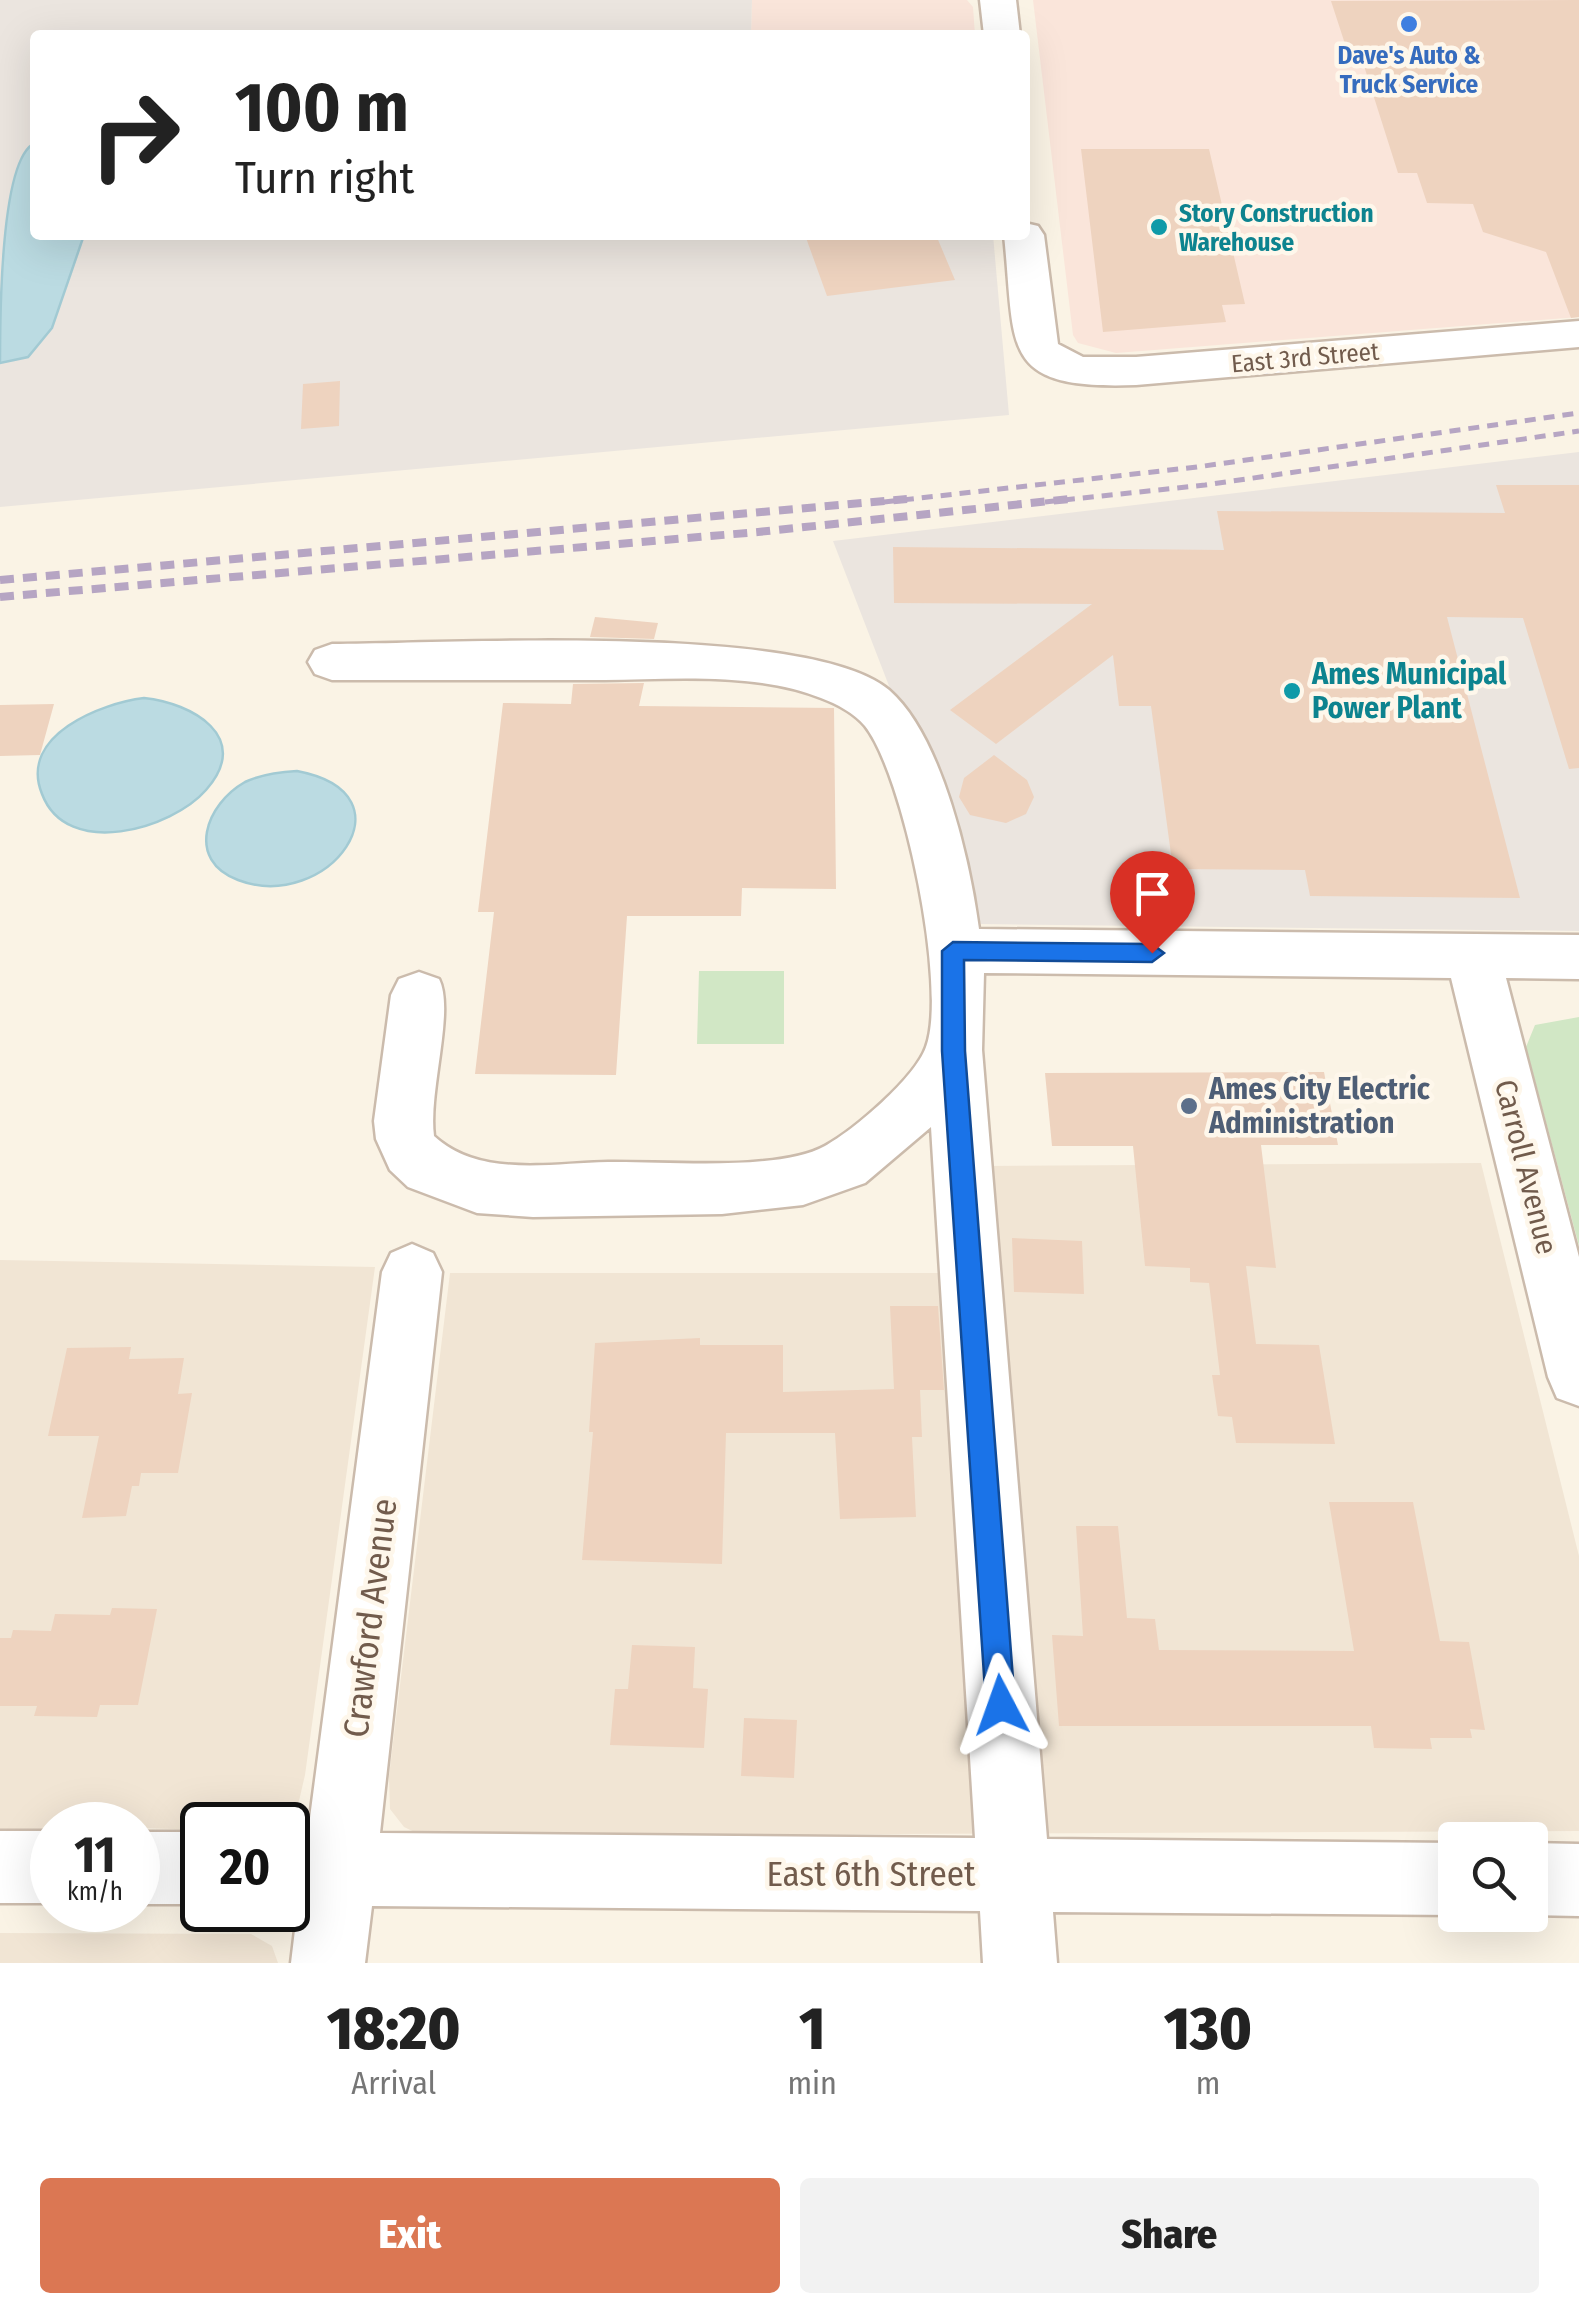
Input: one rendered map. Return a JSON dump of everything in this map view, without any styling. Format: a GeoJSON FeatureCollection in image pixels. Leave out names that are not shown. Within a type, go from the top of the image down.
{"type":"FeatureCollection","features":[{"type":"Feature","properties":{"kind":"street"},"geometry":{"type":"LineString","coordinates":[[998,0],[1001,30]]}},
{"type":"Feature","properties":{"kind":"street","name":"East 3rd Street"},"geometry":{"type":"LineString","coordinates":[[1025,240],[1037,349],[1049,362],[1067,370],[1136,372],[1579,334]]}},
{"type":"Feature","properties":{"kind":"street"},"geometry":{"type":"LineString","coordinates":[[332,662],[712,663],[796,672],[866,698],[888,719],[905,754],[944,879],[953,951],[954,1051],[1020,1963]]}},
{"type":"Feature","properties":{"kind":"street"},"geometry":{"type":"LineString","coordinates":[[953,951],[1579,957]]}},
{"type":"Feature","properties":{"kind":"street","name":"Carroll Avenue"},"geometry":{"type":"LineString","coordinates":[[1473,956],[1579,1377]]}},
{"type":"Feature","properties":{"kind":"street"},"geometry":{"type":"LineString","coordinates":[[419,994],[402,1117],[407,1147],[426,1169],[483,1186],[767,1186],[834,1171],[898,1127],[954,1051]]}},
{"type":"Feature","properties":{"kind":"street","name":"Crawford Avenue"},"geometry":{"type":"LineString","coordinates":[[328,1963],[314,1869],[412,1272]]}},
{"type":"Feature","properties":{"kind":"street"},"geometry":{"type":"LineString","coordinates":[[0,1866],[30,1867]]}},
{"type":"Feature","properties":{"kind":"street","name":"East 6th Street"},"geometry":{"type":"LineString","coordinates":[[314,1869],[1438,1879]]}},
{"type":"Feature","properties":{"kind":"street"},"geometry":{"type":"LineString","coordinates":[[1548,1879],[1579,1880]]}},
{"type":"Feature","properties":{"kind":"shaded area"},"geometry":{"type":"Polygon","coordinates":[[[0,0],[752,0],[751,30],[30,30],[30,240],[993,240],[1009,415],[0,507],[0,0]]]}},
{"type":"Feature","properties":{"kind":"shaded area"},"geometry":{"type":"Polygon","coordinates":[[[752,0],[967,0],[973,7],[975,30],[751,30],[752,0]]]}},
{"type":"Feature","properties":{"kind":"shaded area"},"geometry":{"type":"Polygon","coordinates":[[[1033,0],[1579,0],[1579,317],[1116,353],[1078,343],[1073,335],[1033,0]]]}},
{"type":"Feature","properties":{"kind":"shaded area","name":"Ames Municipal Power Plant"},"geometry":{"type":"Polygon","coordinates":[[[1579,452],[1579,931],[981,924],[833,541],[1579,452]]]}},
{"type":"Feature","properties":{"kind":"shaded area"},"geometry":{"type":"Polygon","coordinates":[[[1481,1163],[1579,1556],[1579,1831],[1548,1831],[1548,1822],[1438,1822],[1438,1832],[423,1836],[404,1827],[390,1809],[389,1776],[450,1273],[993,1273],[986,1166],[1481,1163]]]}},
{"type":"Feature","properties":{"kind":"shaded area"},"geometry":{"type":"Polygon","coordinates":[[[0,1260],[375,1267],[299,1801],[180,1802],[180,1829],[160,1829],[160,1802],[30,1802],[30,1831],[0,1831],[0,1260]]]}},
{"type":"Feature","properties":{"kind":"shaded area"},"geometry":{"type":"Polygon","coordinates":[[[0,1933],[251,1934],[272,1946],[278,1963],[0,1963],[0,1933]]]}},
{"type":"Feature","properties":{"kind":"green space"},"geometry":{"type":"Polygon","coordinates":[[[699,971],[784,971],[784,1044],[697,1044],[699,971]]]}},
{"type":"Feature","properties":{"kind":"green space"},"geometry":{"type":"Polygon","coordinates":[[[1579,1017],[1579,1246],[1526,1047],[1535,1025],[1579,1017]]]}},
{"type":"Feature","properties":{"kind":"water"},"geometry":{"type":"Polygon","coordinates":[[[30,148],[30,240],[82,240],[52,328],[28,357],[0,363],[4,242],[15,177],[23,155],[30,148]]]}},
{"type":"Feature","properties":{"kind":"water"},"geometry":{"type":"Polygon","coordinates":[[[144,698],[181,707],[211,726],[220,739],[223,754],[219,771],[190,804],[146,826],[96,832],[73,827],[55,814],[42,794],[38,773],[42,755],[53,739],[87,715],[144,698]]]}},
{"type":"Feature","properties":{"kind":"water"},"geometry":{"type":"Polygon","coordinates":[[[297,771],[333,784],[351,803],[355,825],[346,847],[328,867],[302,881],[271,886],[238,880],[221,871],[207,846],[207,832],[220,804],[251,779],[297,771]]]}},
{"type":"Feature","properties":{"kind":"building"},"geometry":{"type":"Polygon","coordinates":[[[1579,0],[1579,317],[1571,318],[1546,252],[1483,232],[1473,204],[1427,203],[1417,173],[1398,173],[1358,47],[1346,47],[1331,1],[1579,0]]]}},
{"type":"Feature","properties":{"kind":"building","name":"Story Construction Warehouse"},"geometry":{"type":"Polygon","coordinates":[[[1081,149],[1209,149],[1245,304],[1222,305],[1226,322],[1103,332],[1081,149]]]}},
{"type":"Feature","properties":{"kind":"building"},"geometry":{"type":"Polygon","coordinates":[[[807,240],[938,240],[955,280],[827,296],[807,240]]]}},
{"type":"Feature","properties":{"kind":"building"},"geometry":{"type":"Polygon","coordinates":[[[340,381],[339,426],[301,429],[303,384],[340,381]]]}},
{"type":"Feature","properties":{"kind":"building","name":"Ames Municipal Power Plant"},"geometry":{"type":"Polygon","coordinates":[[[1496,485],[1579,485],[1579,768],[1569,769],[1523,618],[1447,617],[1520,898],[1310,896],[1305,870],[1173,869],[1151,706],[1119,706],[1113,655],[996,744],[950,710],[1092,604],[894,603],[893,547],[1224,550],[1217,511],[1505,513],[1496,485]]]}},
{"type":"Feature","properties":{"kind":"building"},"geometry":{"type":"Polygon","coordinates":[[[595,617],[658,623],[654,639],[590,637],[595,617]]]}},
{"type":"Feature","properties":{"kind":"building"},"geometry":{"type":"Polygon","coordinates":[[[644,683],[639,706],[834,708],[836,889],[742,888],[741,916],[627,916],[616,1075],[475,1074],[494,912],[478,912],[503,703],[571,704],[573,684],[644,683]]]}},
{"type":"Feature","properties":{"kind":"building"},"geometry":{"type":"Polygon","coordinates":[[[54,704],[40,755],[0,756],[0,705],[54,704]]]}},
{"type":"Feature","properties":{"kind":"building"},"geometry":{"type":"Polygon","coordinates":[[[994,755],[1027,780],[1034,797],[1026,814],[1006,823],[970,815],[959,797],[964,778],[994,755]]]}},
{"type":"Feature","properties":{"kind":"building"},"geometry":{"type":"Polygon","coordinates":[[[1324,1072],[1338,1145],[1261,1145],[1276,1268],[1246,1266],[1256,1344],[1319,1345],[1335,1444],[1236,1443],[1232,1417],[1218,1416],[1212,1375],[1220,1375],[1209,1283],[1190,1282],[1190,1268],[1145,1266],[1133,1146],[1052,1146],[1045,1073],[1324,1072]]]}},
{"type":"Feature","properties":{"kind":"building"},"geometry":{"type":"Polygon","coordinates":[[[1012,1238],[1082,1241],[1084,1294],[1014,1292],[1012,1238]]]}},
{"type":"Feature","properties":{"kind":"building"},"geometry":{"type":"Polygon","coordinates":[[[890,1306],[938,1306],[944,1390],[920,1390],[922,1437],[912,1437],[916,1517],[840,1519],[835,1433],[726,1433],[722,1564],[582,1560],[593,1432],[589,1432],[595,1343],[700,1338],[700,1345],[783,1345],[783,1392],[894,1389],[890,1306]]]}},
{"type":"Feature","properties":{"kind":"building"},"geometry":{"type":"Polygon","coordinates":[[[131,1347],[129,1359],[184,1358],[178,1394],[192,1393],[178,1473],[141,1473],[139,1486],[132,1486],[126,1516],[82,1518],[99,1436],[48,1436],[67,1348],[131,1347]]]}},
{"type":"Feature","properties":{"kind":"building"},"geometry":{"type":"Polygon","coordinates":[[[1329,1502],[1413,1502],[1440,1641],[1469,1642],[1485,1730],[1470,1729],[1472,1738],[1430,1738],[1432,1749],[1374,1748],[1371,1726],[1059,1726],[1052,1635],[1083,1636],[1076,1526],[1118,1526],[1127,1618],[1155,1619],[1159,1650],[1354,1651],[1329,1502]]]}},
{"type":"Feature","properties":{"kind":"building"},"geometry":{"type":"Polygon","coordinates":[[[112,1608],[157,1609],[138,1705],[100,1705],[97,1717],[34,1716],[37,1706],[0,1706],[0,1638],[11,1638],[13,1630],[51,1631],[55,1614],[110,1615],[112,1608]]]}},
{"type":"Feature","properties":{"kind":"building"},"geometry":{"type":"Polygon","coordinates":[[[632,1645],[695,1647],[693,1688],[708,1689],[704,1748],[610,1745],[615,1689],[628,1689],[632,1645]]]}},
{"type":"Feature","properties":{"kind":"building"},"geometry":{"type":"Polygon","coordinates":[[[744,1718],[797,1720],[794,1778],[741,1776],[744,1718]]]}},
{"type":"Feature","properties":{"kind":"railway"},"geometry":{"type":"LineString","coordinates":[[884,502],[1197,467],[1579,413]]}},
{"type":"Feature","properties":{"kind":"railway"},"geometry":{"type":"LineString","coordinates":[[1045,502],[1205,485],[1579,431]]}},
{"type":"Feature","properties":{"kind":"railway"},"geometry":{"type":"LineString","coordinates":[[0,580],[907,499]]}},
{"type":"Feature","properties":{"kind":"railway"},"geometry":{"type":"LineString","coordinates":[[0,597],[758,532],[1069,499]]}},
{"type":"Feature","properties":{"kind":"place","name":"Dave's Auto & Truck Service"},"geometry":{"type":"Point","coordinates":[1409,24]}},
{"type":"Feature","properties":{"kind":"place","name":"Story Construction Warehouse"},"geometry":{"type":"Point","coordinates":[1159,227]}},
{"type":"Feature","properties":{"kind":"place","name":"Ames Municipal Power Plant"},"geometry":{"type":"Point","coordinates":[1292,691]}},
{"type":"Feature","properties":{"kind":"place","name":"Ames City Electric Administration"},"geometry":{"type":"Point","coordinates":[1189,1106]}},
{"type":"Feature","properties":{"kind":"route"},"geometry":{"type":"LineString","coordinates":[[1001,1705],[954,1051],[953,951],[1152,953]]}}]}
